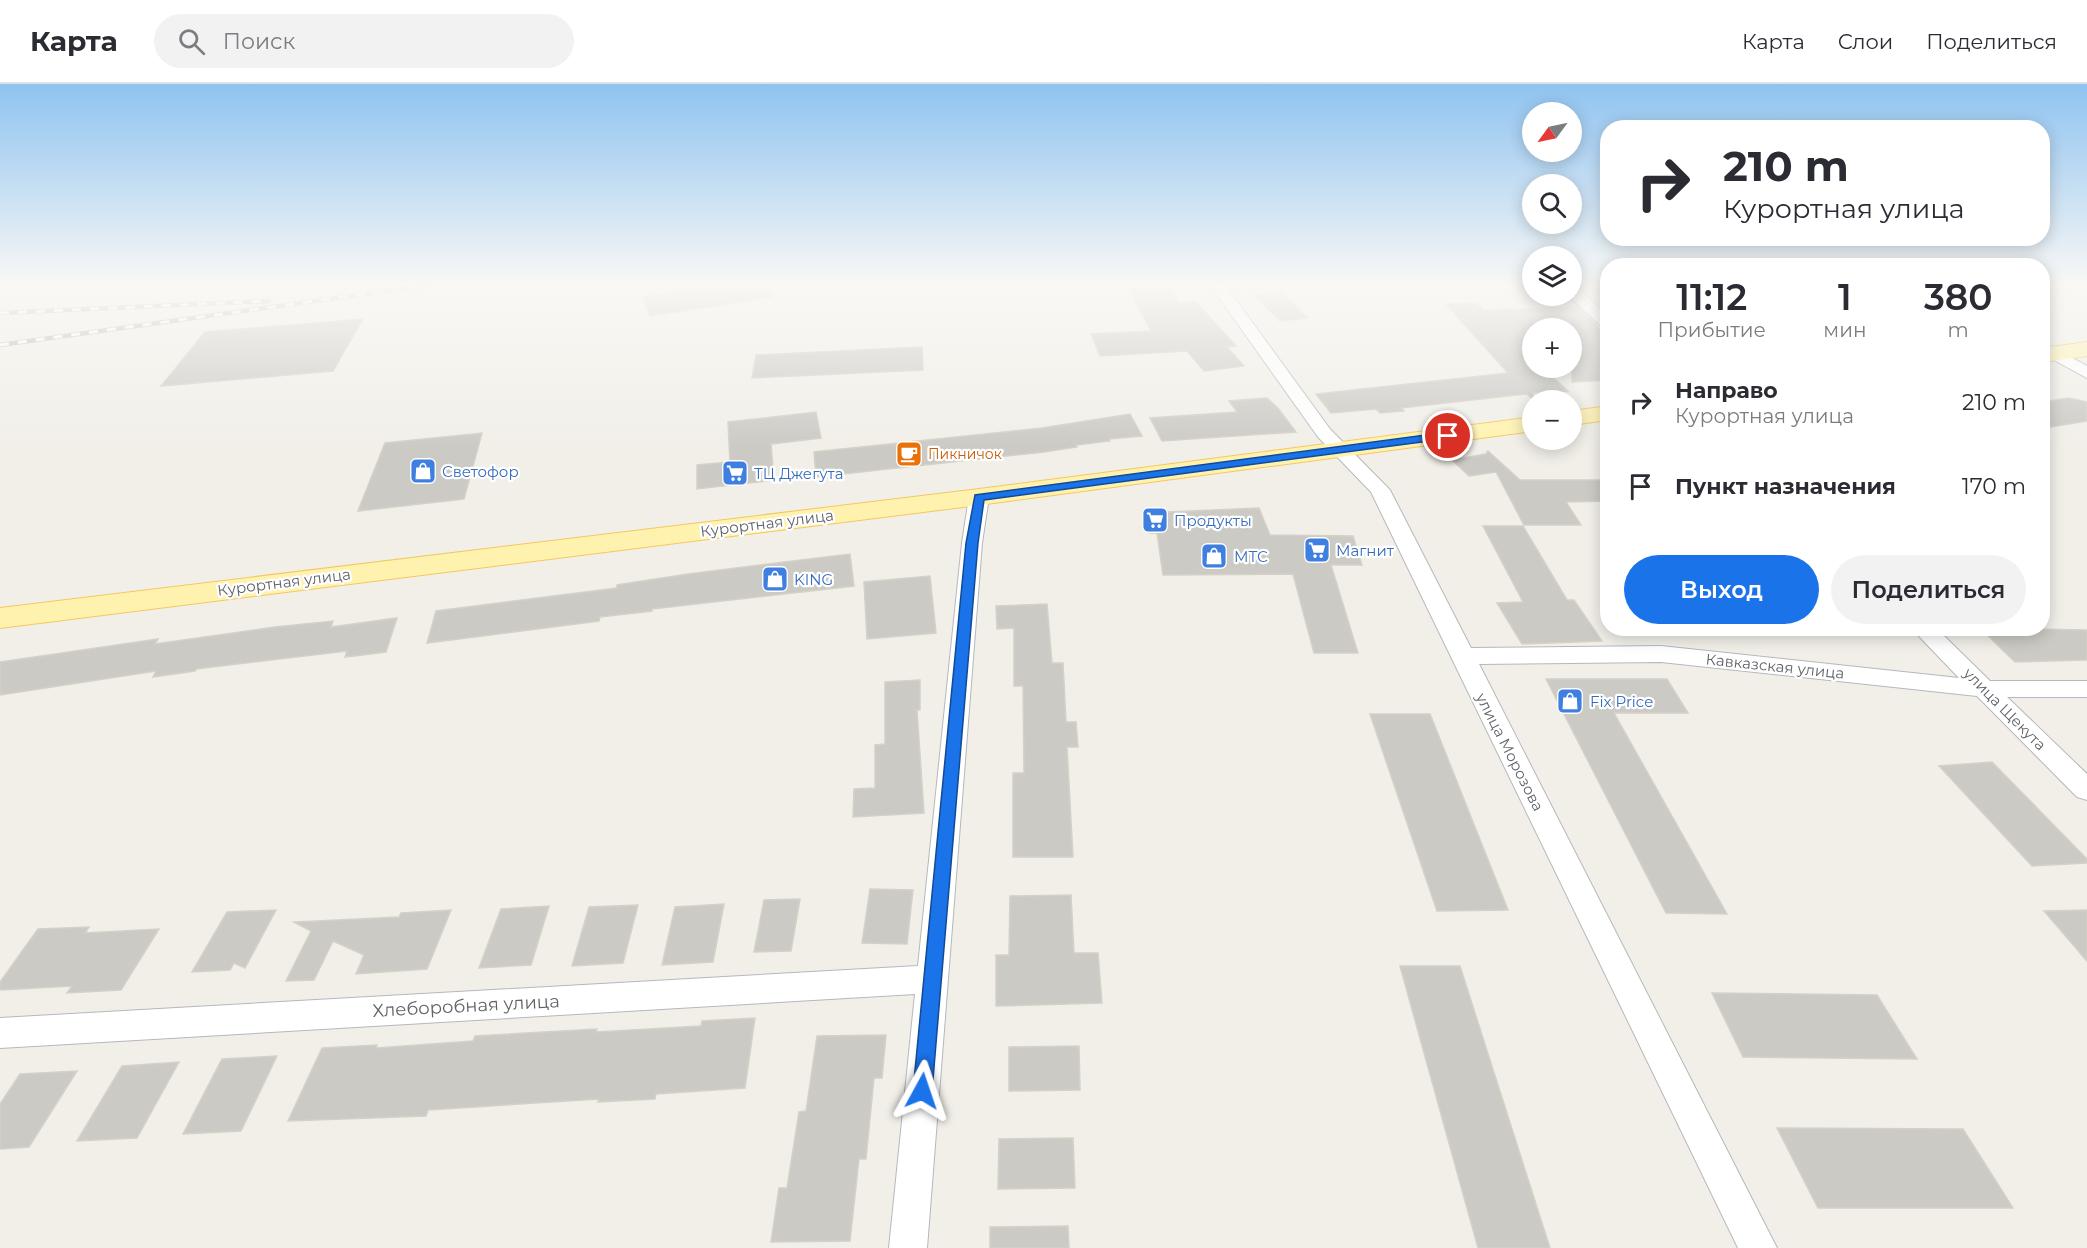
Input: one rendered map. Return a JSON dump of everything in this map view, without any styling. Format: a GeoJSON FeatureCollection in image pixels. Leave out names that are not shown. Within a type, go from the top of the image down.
{"type":"FeatureCollection","features":[{"type":"Feature","properties":{"kind":"main road"},"geometry":{"type":"LineString","coordinates":[[2050,352],[2087,350]]}},
{"type":"Feature","properties":{"kind":"main road"},"geometry":{"type":"LineString","coordinates":[[1582,417],[1600,414]]}},
{"type":"Feature","properties":{"kind":"main road","name":"Курортная улица"},"geometry":{"type":"LineString","coordinates":[[0,618],[979,497],[1522,426]]}},
{"type":"Feature","properties":{"kind":"street","name":"улица Морозова"},"geometry":{"type":"LineString","coordinates":[[1256,339],[1324,433],[1380,490],[1758,1248]]}},
{"type":"Feature","properties":{"kind":"street"},"geometry":{"type":"LineString","coordinates":[[2050,354],[2087,373]]}},
{"type":"Feature","properties":{"kind":"street"},"geometry":{"type":"LineString","coordinates":[[908,1248],[972,543],[979,497]]}},
{"type":"Feature","properties":{"kind":"street","name":"улица Щекута"},"geometry":{"type":"LineString","coordinates":[[1930,636],[2087,790]]}},
{"type":"Feature","properties":{"kind":"street","name":"Кавказская улица"},"geometry":{"type":"LineString","coordinates":[[1462,656],[1661,654],[1984,688],[2087,689]]}},
{"type":"Feature","properties":{"kind":"street","name":"Хлеборобная улица"},"geometry":{"type":"LineString","coordinates":[[0,1033],[933,979]]}},
{"type":"Feature","properties":{"kind":"building"},"geometry":{"type":"Polygon","coordinates":[[[199,339],[351,339],[333,371],[161,386],[199,339]]]}},
{"type":"Feature","properties":{"kind":"building"},"geometry":{"type":"Polygon","coordinates":[[[1093,339],[1230,339],[1236,346],[1227,347],[1244,366],[1204,371],[1187,351],[1100,356],[1093,339]]]}},
{"type":"Feature","properties":{"kind":"building"},"geometry":{"type":"Polygon","coordinates":[[[1478,339],[1522,339],[1522,378],[1554,378],[1567,390],[1522,390],[1522,395],[1401,408],[1404,411],[1380,413],[1376,409],[1331,413],[1316,394],[1508,373],[1478,339]]]}},
{"type":"Feature","properties":{"kind":"building"},"geometry":{"type":"Polygon","coordinates":[[[1582,339],[1600,339],[1600,380],[1572,382],[1572,378],[1582,378],[1582,339]]]}},
{"type":"Feature","properties":{"kind":"building"},"geometry":{"type":"Polygon","coordinates":[[[922,347],[923,370],[752,378],[756,355],[922,347]]]}},
{"type":"Feature","properties":{"kind":"building"},"geometry":{"type":"Polygon","coordinates":[[[1267,398],[1278,408],[1296,432],[1162,441],[1150,418],[1237,412],[1229,401],[1267,398]]]}},
{"type":"Feature","properties":{"kind":"building"},"geometry":{"type":"Polygon","coordinates":[[[2069,398],[2087,402],[2087,421],[2050,427],[2050,401],[2069,398]]]}},
{"type":"Feature","properties":{"kind":"building"},"geometry":{"type":"Polygon","coordinates":[[[816,412],[821,438],[771,444],[774,480],[697,489],[697,465],[730,462],[728,422],[816,412]]]}},
{"type":"Feature","properties":{"kind":"building"},"geometry":{"type":"Polygon","coordinates":[[[1130,414],[1142,436],[1109,439],[1110,441],[1044,452],[816,477],[814,452],[1042,428],[1130,414]]]}},
{"type":"Feature","properties":{"kind":"building","name":"Светофор"},"geometry":{"type":"Polygon","coordinates":[[[482,433],[464,499],[358,511],[385,443],[482,433]]]}},
{"type":"Feature","properties":{"kind":"building"},"geometry":{"type":"Polygon","coordinates":[[[1488,451],[1520,480],[1600,480],[1600,501],[1566,502],[1581,525],[1524,525],[1496,472],[1469,476],[1452,460],[1486,454],[1488,451]]]}},
{"type":"Feature","properties":{"kind":"building"},"geometry":{"type":"Polygon","coordinates":[[[1259,508],[1270,535],[1353,536],[1362,565],[1331,565],[1358,653],[1314,653],[1293,574],[1163,575],[1157,533],[1149,533],[1144,513],[1259,508]]]}},
{"type":"Feature","properties":{"kind":"building"},"geometry":{"type":"Polygon","coordinates":[[[1483,526],[1523,526],[1567,600],[1574,600],[1602,641],[1522,644],[1497,603],[1523,602],[1483,526]]]}},
{"type":"Feature","properties":{"kind":"building"},"geometry":{"type":"Polygon","coordinates":[[[850,554],[854,586],[652,609],[652,611],[600,617],[599,621],[427,643],[436,611],[617,588],[617,585],[688,574],[850,554]]]}},
{"type":"Feature","properties":{"kind":"building"},"geometry":{"type":"Polygon","coordinates":[[[930,576],[936,633],[867,639],[864,582],[930,576]]]}},
{"type":"Feature","properties":{"kind":"building"},"geometry":{"type":"Polygon","coordinates":[[[1047,604],[1052,663],[1063,663],[1066,722],[1076,722],[1078,747],[1067,747],[1073,857],[1013,857],[1013,773],[1024,773],[1023,686],[1014,686],[1014,628],[997,629],[996,606],[1047,604]]]}},
{"type":"Feature","properties":{"kind":"building"},"geometry":{"type":"Polygon","coordinates":[[[397,618],[386,652],[345,657],[347,651],[196,669],[153,677],[156,671],[0,695],[0,662],[158,639],[155,644],[275,627],[333,621],[331,627],[397,618]]]}},
{"type":"Feature","properties":{"kind":"building"},"geometry":{"type":"Polygon","coordinates":[[[2050,629],[2087,630],[2087,660],[2015,662],[1988,636],[2050,636],[2050,629]]]}},
{"type":"Feature","properties":{"kind":"building"},"geometry":{"type":"Polygon","coordinates":[[[1546,679],[1667,679],[1688,713],[1614,713],[1727,914],[1666,913],[1546,679]]]}},
{"type":"Feature","properties":{"kind":"building"},"geometry":{"type":"Polygon","coordinates":[[[920,680],[920,710],[917,710],[924,813],[853,817],[854,789],[875,788],[875,745],[885,744],[885,682],[920,680]]]}},
{"type":"Feature","properties":{"kind":"building"},"geometry":{"type":"Polygon","coordinates":[[[1370,714],[1430,714],[1508,910],[1437,911],[1370,714]]]}},
{"type":"Feature","properties":{"kind":"building"},"geometry":{"type":"Polygon","coordinates":[[[1992,762],[2087,859],[2087,863],[2032,866],[1939,766],[1992,762]]]}},
{"type":"Feature","properties":{"kind":"building"},"geometry":{"type":"Polygon","coordinates":[[[870,889],[913,890],[907,944],[862,943],[870,889]]]}},
{"type":"Feature","properties":{"kind":"building"},"geometry":{"type":"Polygon","coordinates":[[[1071,895],[1074,953],[1098,953],[1102,1003],[996,1006],[996,955],[1009,955],[1010,896],[1071,895]]]}},
{"type":"Feature","properties":{"kind":"building"},"geometry":{"type":"Polygon","coordinates":[[[800,899],[791,951],[754,952],[764,900],[800,899]]]}},
{"type":"Feature","properties":{"kind":"building"},"geometry":{"type":"Polygon","coordinates":[[[724,904],[713,962],[662,965],[675,907],[724,904]]]}},
{"type":"Feature","properties":{"kind":"building"},"geometry":{"type":"Polygon","coordinates":[[[638,905],[623,963],[572,966],[589,907],[638,905]]]}},
{"type":"Feature","properties":{"kind":"building"},"geometry":{"type":"Polygon","coordinates":[[[549,906],[531,965],[479,968],[501,909],[549,906]]]}},
{"type":"Feature","properties":{"kind":"building"},"geometry":{"type":"Polygon","coordinates":[[[276,910],[245,968],[234,963],[230,970],[192,972],[227,912],[276,910]]]}},
{"type":"Feature","properties":{"kind":"building"},"geometry":{"type":"Polygon","coordinates":[[[451,910],[427,969],[356,974],[364,955],[333,941],[314,980],[286,981],[311,931],[294,922],[399,917],[401,913],[451,910]]]}},
{"type":"Feature","properties":{"kind":"building"},"geometry":{"type":"Polygon","coordinates":[[[2087,910],[2087,961],[2044,911],[2087,910]]]}},
{"type":"Feature","properties":{"kind":"building"},"geometry":{"type":"Polygon","coordinates":[[[89,927],[85,933],[159,929],[121,990],[67,993],[72,986],[0,990],[0,982],[38,929],[89,927]]]}},
{"type":"Feature","properties":{"kind":"building"},"geometry":{"type":"Polygon","coordinates":[[[1400,966],[1460,966],[1550,1248],[1478,1248],[1400,966]]]}},
{"type":"Feature","properties":{"kind":"building"},"geometry":{"type":"Polygon","coordinates":[[[1712,993],[1877,995],[1917,1059],[1743,1057],[1712,993]]]}},
{"type":"Feature","properties":{"kind":"building"},"geometry":{"type":"Polygon","coordinates":[[[755,1018],[745,1088],[656,1094],[655,1099],[598,1102],[599,1099],[428,1110],[426,1116],[288,1121],[322,1048],[377,1045],[376,1048],[473,1041],[475,1036],[701,1026],[702,1021],[755,1018]]]}},
{"type":"Feature","properties":{"kind":"building"},"geometry":{"type":"Polygon","coordinates":[[[886,1035],[882,1078],[874,1078],[866,1159],[859,1159],[850,1241],[771,1242],[779,1188],[787,1188],[799,1112],[806,1111],[817,1036],[886,1035]]]}},
{"type":"Feature","properties":{"kind":"building"},"geometry":{"type":"Polygon","coordinates":[[[1079,1046],[1080,1090],[1009,1091],[1009,1047],[1079,1046]]]}},
{"type":"Feature","properties":{"kind":"building"},"geometry":{"type":"Polygon","coordinates":[[[277,1056],[241,1131],[183,1134],[222,1059],[277,1056]]]}},
{"type":"Feature","properties":{"kind":"building"},"geometry":{"type":"Polygon","coordinates":[[[179,1062],[137,1138],[77,1141],[122,1066],[179,1062]]]}},
{"type":"Feature","properties":{"kind":"building"},"geometry":{"type":"Polygon","coordinates":[[[77,1071],[29,1147],[0,1149],[0,1104],[20,1074],[77,1071]]]}},
{"type":"Feature","properties":{"kind":"building"},"geometry":{"type":"Polygon","coordinates":[[[1777,1128],[1963,1129],[2013,1208],[1818,1208],[1777,1128]]]}},
{"type":"Feature","properties":{"kind":"building"},"geometry":{"type":"Polygon","coordinates":[[[1073,1138],[1075,1188],[998,1189],[999,1139],[1073,1138]]]}},
{"type":"Feature","properties":{"kind":"building"},"geometry":{"type":"Polygon","coordinates":[[[1068,1226],[1069,1248],[990,1248],[990,1227],[1068,1226]]]}},
{"type":"Feature","properties":{"kind":"railway"},"geometry":{"type":"LineString","coordinates":[[0,345],[41,339]]}},
{"type":"Feature","properties":{"kind":"place","name":"Пикничок"},"geometry":{"type":"Point","coordinates":[909,454]}},
{"type":"Feature","properties":{"kind":"place","name":"Светофор"},"geometry":{"type":"Point","coordinates":[423,471]}},
{"type":"Feature","properties":{"kind":"place","name":"ТЦ Джегута"},"geometry":{"type":"Point","coordinates":[735,473]}},
{"type":"Feature","properties":{"kind":"place","name":"Продукты"},"geometry":{"type":"Point","coordinates":[1155,520]}},
{"type":"Feature","properties":{"kind":"place","name":"Магнит"},"geometry":{"type":"Point","coordinates":[1317,550]}},
{"type":"Feature","properties":{"kind":"place","name":"МТС"},"geometry":{"type":"Point","coordinates":[1214,556]}},
{"type":"Feature","properties":{"kind":"place","name":"KING"},"geometry":{"type":"Point","coordinates":[775,579]}},
{"type":"Feature","properties":{"kind":"place","name":"Fix Price"},"geometry":{"type":"Point","coordinates":[1570,701]}},
{"type":"Feature","properties":{"kind":"route"},"geometry":{"type":"LineString","coordinates":[[922,1091],[972,543],[979,497],[1448,436]]}}]}
